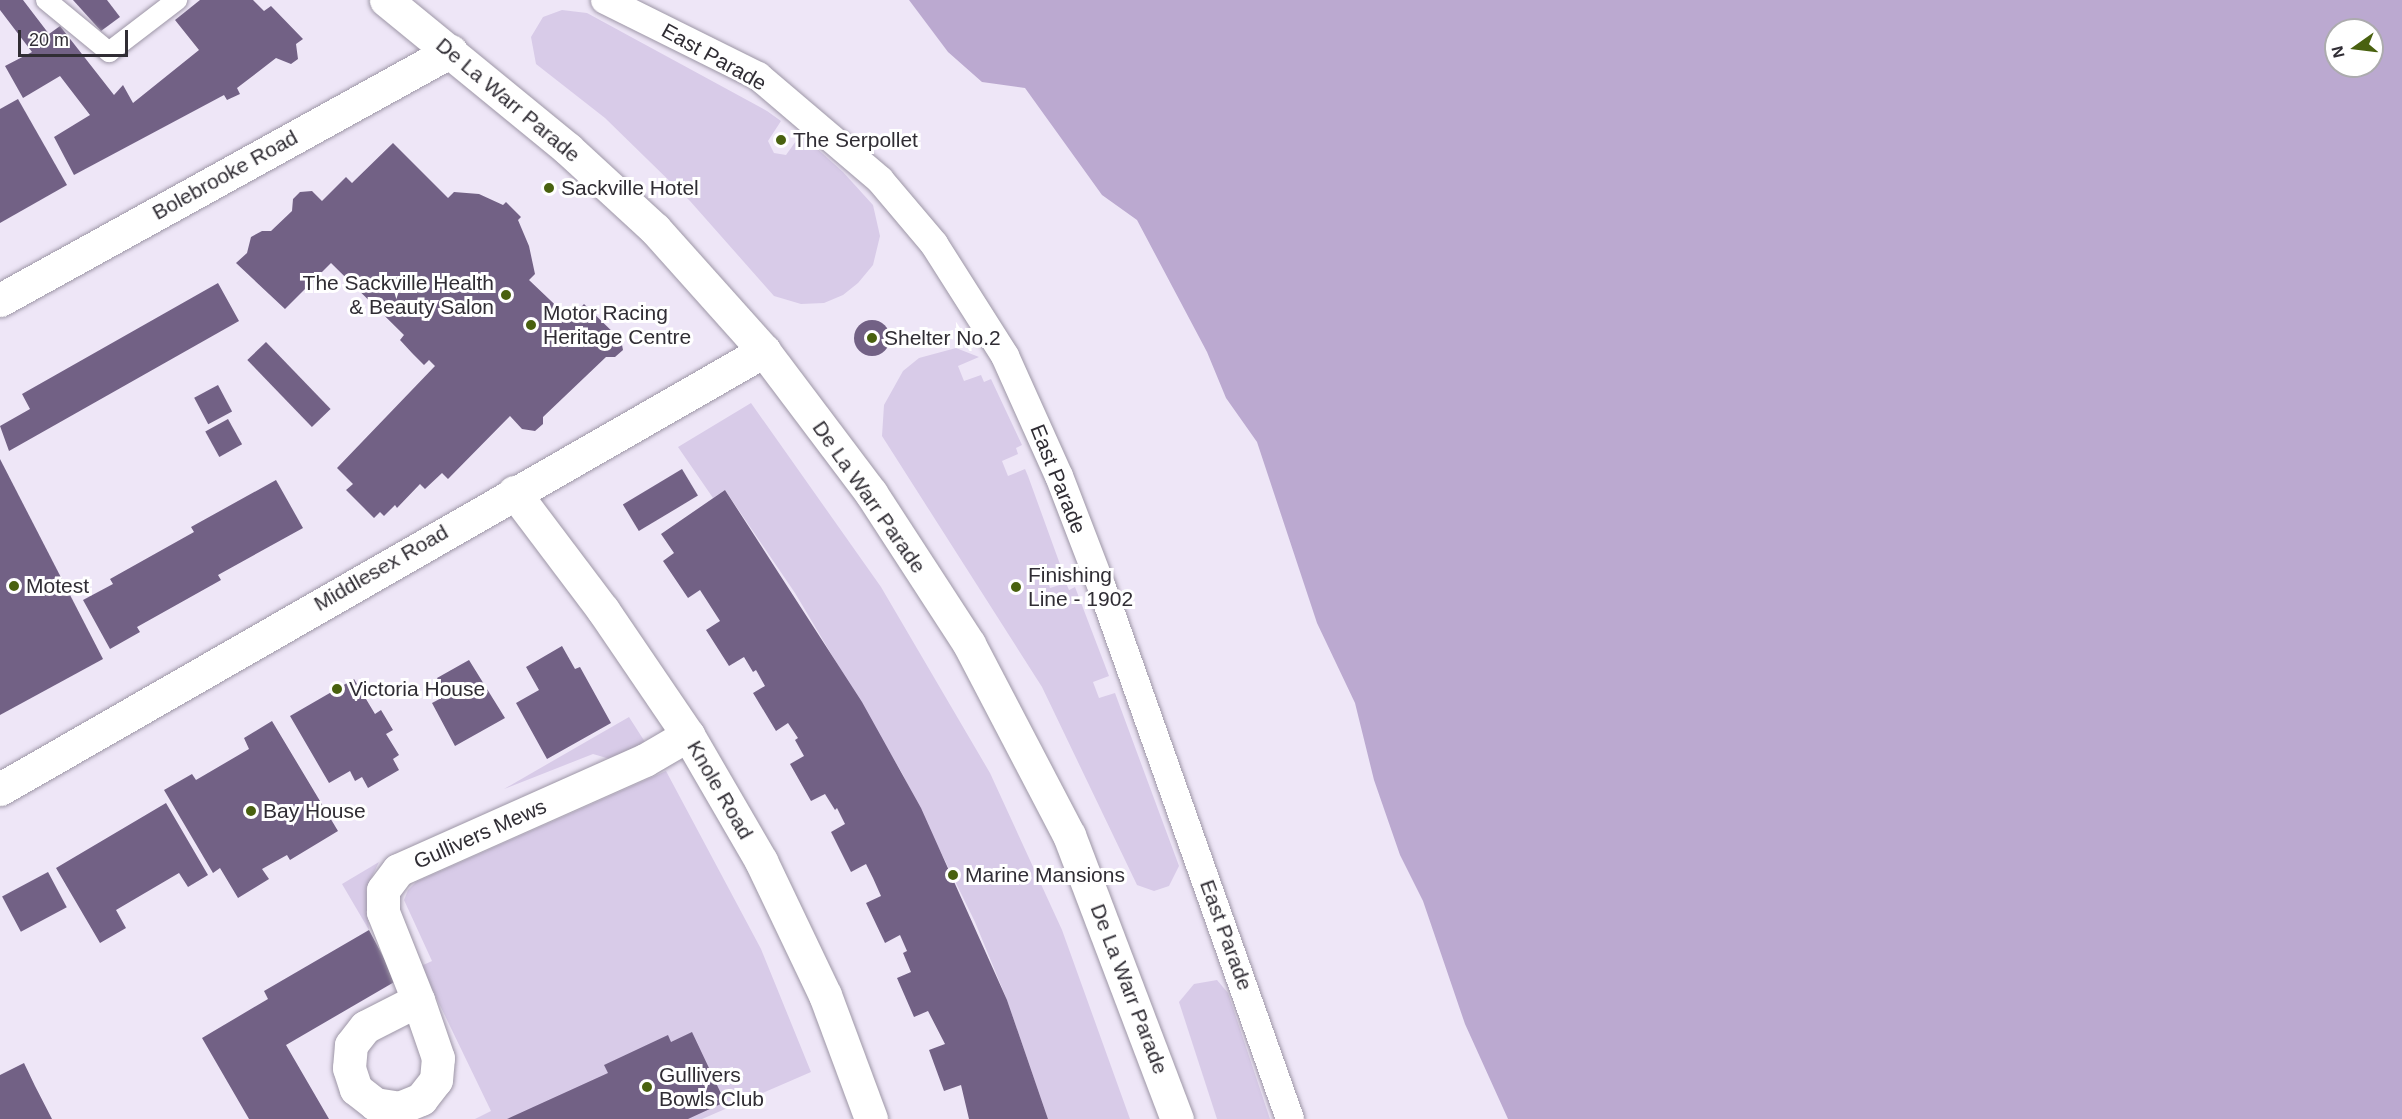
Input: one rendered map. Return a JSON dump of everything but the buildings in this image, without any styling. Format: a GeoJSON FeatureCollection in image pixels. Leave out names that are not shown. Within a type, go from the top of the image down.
{"type":"FeatureCollection","features":[{"type":"Feature","properties":{"kind":"street","name":"De La Warr Parade"},"geometry":{"type":"LineString","coordinates":[[386,0],[568,149],[655,229],[764,351],[871,493],[969,644],[1069,835],[1177,1119]]}},
{"type":"Feature","properties":{"kind":"street","name":"East Parade"},"geometry":{"type":"LineString","coordinates":[[605,0],[758,76],[880,180],[934,244],[1005,356],[1059,476],[1102,588],[1290,1119]]}},
{"type":"Feature","properties":{"kind":"street","name":"Bolebrooke Road"},"geometry":{"type":"LineString","coordinates":[[0,300],[451,51]]}},
{"type":"Feature","properties":{"kind":"street","name":"Middlesex Road"},"geometry":{"type":"LineString","coordinates":[[0,789],[514,492],[764,351]]}},
{"type":"Feature","properties":{"kind":"street","name":"Knole Road"},"geometry":{"type":"LineString","coordinates":[[514,492],[603,610],[688,735],[762,861],[825,995],[871,1119]]}},
{"type":"Feature","properties":{"kind":"street","name":"Gullivers Mews"},"geometry":{"type":"LineString","coordinates":[[418,1000],[383,912],[383,890],[398,870],[645,760],[688,735]]}},
{"type":"Feature","properties":{"kind":"lane"},"geometry":{"type":"LineString","coordinates":[[46,0],[109,52],[177,0]]}},
{"type":"Feature","properties":{"kind":"shaded area"},"geometry":{"type":"Polygon","coordinates":[[[909,0],[2402,0],[2402,1119],[1508,1119],[1465,1024],[1423,901],[1400,855],[1374,780],[1355,703],[1317,623],[1257,442],[1226,398],[1207,352],[1137,220],[1102,195],[1025,88],[982,82],[948,52],[909,0]]]}},
{"type":"Feature","properties":{"kind":"shaded area"},"geometry":{"type":"Polygon","coordinates":[[[562,10],[587,13],[767,111],[781,121],[768,141],[774,153],[786,155],[801,134],[843,172],[873,205],[880,236],[873,265],[858,283],[843,295],[824,303],[801,304],[774,296],[690,201],[605,118],[536,64],[531,37],[543,17],[562,10]]]}},
{"type":"Feature","properties":{"kind":"shaded area"},"geometry":{"type":"Polygon","coordinates":[[[956,348],[979,357],[958,366],[964,381],[981,375],[984,382],[991,379],[1022,445],[1016,448],[1018,454],[1002,461],[1008,476],[1025,469],[1028,476],[1061,567],[1045,573],[1050,588],[1066,583],[1069,590],[1075,587],[1109,676],[1093,682],[1099,698],[1115,693],[1179,866],[1169,886],[1154,891],[1137,885],[1042,687],[882,436],[884,405],[903,371],[919,358],[956,348]]]}},
{"type":"Feature","properties":{"kind":"shaded area"},"geometry":{"type":"Polygon","coordinates":[[[751,403],[881,587],[990,773],[1062,930],[1130,1119],[1048,1119],[1007,1000],[975,922],[902,773],[795,593],[725,490],[713,498],[678,447],[751,403]]]}},
{"type":"Feature","properties":{"kind":"shaded area"},"geometry":{"type":"Polygon","coordinates":[[[629,717],[645,742],[610,759],[593,754],[504,789],[629,717]]]}},
{"type":"Feature","properties":{"kind":"shaded area"},"geometry":{"type":"Polygon","coordinates":[[[666,771],[761,949],[811,1072],[702,1119],[475,1119],[491,1111],[421,966],[432,961],[404,900],[408,890],[416,882],[666,771]]]}},
{"type":"Feature","properties":{"kind":"shaded area"},"geometry":{"type":"Polygon","coordinates":[[[379,862],[366,889],[369,930],[342,884],[379,862]]]}},
{"type":"Feature","properties":{"kind":"shaded area"},"geometry":{"type":"Polygon","coordinates":[[[1217,980],[1228,993],[1270,1119],[1217,1119],[1179,1002],[1194,984],[1217,980]]]}},
{"type":"Feature","properties":{"kind":"place","name":"The Serpollet"},"geometry":{"type":"Point","coordinates":[781,140]}},
{"type":"Feature","properties":{"kind":"place","name":"Sackville Hotel"},"geometry":{"type":"Point","coordinates":[549,188]}},
{"type":"Feature","properties":{"kind":"place","name":"The Sackville Health & Beauty Salon"},"geometry":{"type":"Point","coordinates":[506,295]}},
{"type":"Feature","properties":{"kind":"place","name":"Motor Racing Heritage Centre"},"geometry":{"type":"Point","coordinates":[531,325]}},
{"type":"Feature","properties":{"kind":"place","name":"Shelter No.2"},"geometry":{"type":"Point","coordinates":[872,338]}},
{"type":"Feature","properties":{"kind":"place","name":"Motest"},"geometry":{"type":"Point","coordinates":[14,586]}},
{"type":"Feature","properties":{"kind":"place","name":"Finishing Line - 1902"},"geometry":{"type":"Point","coordinates":[1016,587]}},
{"type":"Feature","properties":{"kind":"place","name":"Victoria House"},"geometry":{"type":"Point","coordinates":[337,689]}},
{"type":"Feature","properties":{"kind":"place","name":"Bay House"},"geometry":{"type":"Point","coordinates":[251,811]}},
{"type":"Feature","properties":{"kind":"place","name":"Marine Mansions"},"geometry":{"type":"Point","coordinates":[953,875]}},
{"type":"Feature","properties":{"kind":"place","name":"Gullivers Bowls Club"},"geometry":{"type":"Point","coordinates":[647,1087]}}]}
